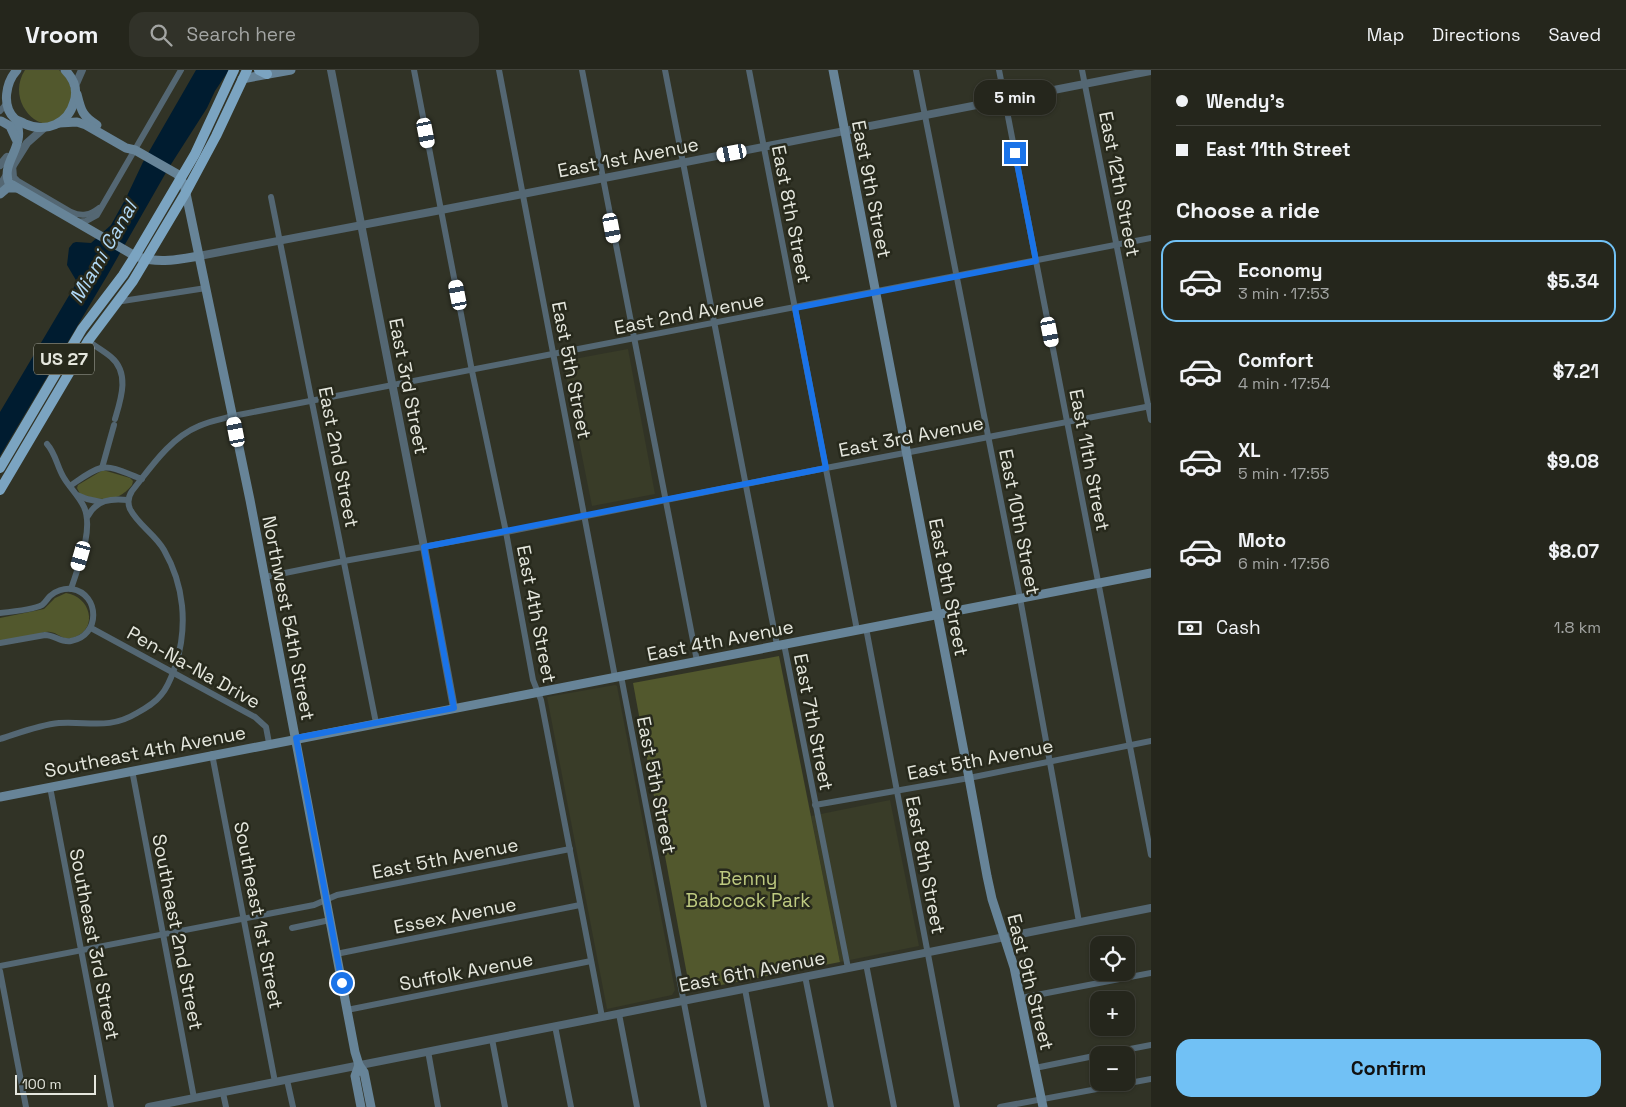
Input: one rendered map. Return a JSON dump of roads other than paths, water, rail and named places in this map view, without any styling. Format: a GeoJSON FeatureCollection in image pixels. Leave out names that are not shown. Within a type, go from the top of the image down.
{"type":"FeatureCollection","features":[{"type":"Feature","properties":{"kind":"highway","name":"US 27"},"geometry":{"type":"LineString","coordinates":[[0,468],[82,329],[123,275],[181,178],[195,154],[234,70]]}},
{"type":"Feature","properties":{"kind":"highway","name":"US 27"},"geometry":{"type":"LineString","coordinates":[[0,490],[88,341],[146,260],[216,136],[245,75]]}},
{"type":"Feature","properties":{"kind":"highway"},"geometry":{"type":"LineString","coordinates":[[225,87],[245,75]]}},
{"type":"Feature","properties":{"kind":"main road"},"geometry":{"type":"LineString","coordinates":[[17,70],[9,83],[4,100],[19,129],[16,141],[2,162],[2,182],[9,183],[78,218],[93,232],[135,256],[159,262],[199,256]]}},
{"type":"Feature","properties":{"kind":"main road"},"geometry":{"type":"LineString","coordinates":[[65,70],[70,76],[82,111],[86,117],[128,143],[135,150]]}},
{"type":"Feature","properties":{"kind":"main road"},"geometry":{"type":"LineString","coordinates":[[245,75],[291,70]]}},
{"type":"Feature","properties":{"kind":"main road","name":"East 9th Street"},"geometry":{"type":"LineString","coordinates":[[833,70],[987,876],[992,899],[1014,967],[1042,1103]]}},
{"type":"Feature","properties":{"kind":"main road"},"geometry":{"type":"LineString","coordinates":[[60,123],[70,112],[76,90]]}},
{"type":"Feature","properties":{"kind":"main road"},"geometry":{"type":"LineString","coordinates":[[0,118],[10,126],[16,141]]}},
{"type":"Feature","properties":{"kind":"main road"},"geometry":{"type":"LineString","coordinates":[[15,120],[34,127],[44,128],[60,123],[81,123],[126,148],[146,156],[181,178]]}},
{"type":"Feature","properties":{"kind":"main road","name":"Northwest 54th Street"},"geometry":{"type":"LineString","coordinates":[[181,178],[186,192],[233,416],[355,1052],[364,1072],[371,1107]]}},
{"type":"Feature","properties":{"kind":"main road"},"geometry":{"type":"LineString","coordinates":[[0,194],[8,188],[16,188]]}},
{"type":"Feature","properties":{"kind":"main road","name":"East 4th Avenue"},"geometry":{"type":"LineString","coordinates":[[296,738],[376,724],[1151,572]]}},
{"type":"Feature","properties":{"kind":"main road","name":"Southeast 4th Avenue"},"geometry":{"type":"LineString","coordinates":[[0,797],[296,738]]}},
{"type":"Feature","properties":{"kind":"main road","name":"Northwest 54th Street"},"geometry":{"type":"LineString","coordinates":[[360,1065],[355,1076],[361,1107]]}},
{"type":"Feature","properties":{"kind":"street"},"geometry":{"type":"LineString","coordinates":[[76,90],[82,70]]}},
{"type":"Feature","properties":{"kind":"street"},"geometry":{"type":"LineString","coordinates":[[78,218],[86,221],[93,218],[181,70]]}},
{"type":"Feature","properties":{"kind":"street","name":"East 3rd Street"},"geometry":{"type":"LineString","coordinates":[[331,70],[454,708]]}},
{"type":"Feature","properties":{"kind":"street","name":"East 4th Street"},"geometry":{"type":"LineString","coordinates":[[414,70],[472,370],[506,532],[533,680],[541,700],[602,1017]]}},
{"type":"Feature","properties":{"kind":"street","name":"East 5th Street"},"geometry":{"type":"LineString","coordinates":[[499,70],[585,516],[704,1107]]}},
{"type":"Feature","properties":{"kind":"street"},"geometry":{"type":"LineString","coordinates":[[582,70],[697,661]]}},
{"type":"Feature","properties":{"kind":"street","name":"East 7th Street"},"geometry":{"type":"LineString","coordinates":[[665,70],[746,484],[848,968]]}},
{"type":"Feature","properties":{"kind":"street","name":"East 8th Street"},"geometry":{"type":"LineString","coordinates":[[749,70],[826,468],[897,791],[957,1107]]}},
{"type":"Feature","properties":{"kind":"street","name":"East 10th Street"},"geometry":{"type":"LineString","coordinates":[[916,70],[955,277],[1020,598],[1079,922]]}},
{"type":"Feature","properties":{"kind":"street","name":"East 11th Street"},"geometry":{"type":"LineString","coordinates":[[999,70],[1151,855]]}},
{"type":"Feature","properties":{"kind":"street","name":"East 12th Street"},"geometry":{"type":"LineString","coordinates":[[1082,70],[1150,406],[1151,420]]}},
{"type":"Feature","properties":{"kind":"street","name":"East 1st Avenue"},"geometry":{"type":"LineString","coordinates":[[199,256],[1151,72]]}},
{"type":"Feature","properties":{"kind":"street"},"geometry":{"type":"LineString","coordinates":[[4,100],[0,118],[15,120]]}},
{"type":"Feature","properties":{"kind":"street"},"geometry":{"type":"LineString","coordinates":[[2,182],[26,143],[44,128]]}},
{"type":"Feature","properties":{"kind":"street"},"geometry":{"type":"LineString","coordinates":[[12,165],[13,174],[16,179],[40,198]]}},
{"type":"Feature","properties":{"kind":"street","name":"East 2nd Street"},"geometry":{"type":"LineString","coordinates":[[271,197],[376,724]]}},
{"type":"Feature","properties":{"kind":"street","name":"East 2nd Avenue"},"geometry":{"type":"LineString","coordinates":[[128,500],[130,493],[170,445],[183,434],[200,425],[233,416],[1151,238]]}},
{"type":"Feature","properties":{"kind":"street"},"geometry":{"type":"LineString","coordinates":[[116,302],[206,288]]}},
{"type":"Feature","properties":{"kind":"street"},"geometry":{"type":"LineString","coordinates":[[88,341],[112,358],[120,372],[123,390],[102,468]]}},
{"type":"Feature","properties":{"kind":"street","name":"East 3rd Avenue"},"geometry":{"type":"LineString","coordinates":[[265,577],[506,532],[1150,406]]}},
{"type":"Feature","properties":{"kind":"street"},"geometry":{"type":"LineString","coordinates":[[47,444],[54,453],[61,473],[83,504],[88,516]]}},
{"type":"Feature","properties":{"kind":"street"},"geometry":{"type":"LineString","coordinates":[[70,486],[102,468],[112,468],[142,479]]}},
{"type":"Feature","properties":{"kind":"street"},"geometry":{"type":"LineString","coordinates":[[76,494],[87,499],[102,502]]}},
{"type":"Feature","properties":{"kind":"street"},"geometry":{"type":"LineString","coordinates":[[0,739],[53,724],[98,724],[123,720],[156,700],[168,685],[180,650],[183,629],[183,609],[178,583],[162,547],[134,515],[128,500],[119,499],[102,502],[94,506],[88,516],[84,545],[71,589]]}},
{"type":"Feature","properties":{"kind":"street"},"geometry":{"type":"LineString","coordinates":[[0,613],[40,606],[53,594],[61,590],[71,589],[84,594],[91,604],[93,618],[91,628],[85,635],[72,641],[62,641],[45,635],[0,644]]}},
{"type":"Feature","properties":{"kind":"street","name":"Pen-Na-Na Drive"},"geometry":{"type":"LineString","coordinates":[[91,628],[261,721],[267,730],[269,743]]}},
{"type":"Feature","properties":{"kind":"street","name":"East 5th Avenue"},"geometry":{"type":"LineString","coordinates":[[815,805],[969,778],[1151,741]]}},
{"type":"Feature","properties":{"kind":"street","name":"Southeast 1st Street"},"geometry":{"type":"LineString","coordinates":[[212,754],[275,1082]]}},
{"type":"Feature","properties":{"kind":"street","name":"Southeast 2nd Street"},"geometry":{"type":"LineString","coordinates":[[132,770],[194,1098]]}},
{"type":"Feature","properties":{"kind":"street","name":"Southeast 3rd Street"},"geometry":{"type":"LineString","coordinates":[[50,787],[111,1107]]}},
{"type":"Feature","properties":{"kind":"street","name":"East 5th Avenue"},"geometry":{"type":"LineString","coordinates":[[0,966],[314,905],[337,895],[570,849]]}},
{"type":"Feature","properties":{"kind":"street","name":"Essex Avenue"},"geometry":{"type":"LineString","coordinates":[[336,954],[580,905]]}},
{"type":"Feature","properties":{"kind":"street","name":"East 6th Avenue"},"geometry":{"type":"LineString","coordinates":[[149,1107],[1151,908]]}},
{"type":"Feature","properties":{"kind":"street"},"geometry":{"type":"LineString","coordinates":[[292,928],[330,920]]}},
{"type":"Feature","properties":{"kind":"street","name":"Suffolk Avenue"},"geometry":{"type":"LineString","coordinates":[[347,1010],[592,961]]}},
{"type":"Feature","properties":{"kind":"street"},"geometry":{"type":"LineString","coordinates":[[866,964],[894,1107]]}},
{"type":"Feature","properties":{"kind":"street"},"geometry":{"type":"LineString","coordinates":[[0,971],[26,1107]]}},
{"type":"Feature","properties":{"kind":"street"},"geometry":{"type":"LineString","coordinates":[[1021,998],[1151,973]]}},
{"type":"Feature","properties":{"kind":"street"},"geometry":{"type":"LineString","coordinates":[[805,976],[831,1107]]}},
{"type":"Feature","properties":{"kind":"street"},"geometry":{"type":"LineString","coordinates":[[745,989],[767,1107]]}},
{"type":"Feature","properties":{"kind":"street"},"geometry":{"type":"LineString","coordinates":[[619,1014],[638,1107]]}},
{"type":"Feature","properties":{"kind":"street"},"geometry":{"type":"LineString","coordinates":[[555,1026],[571,1107]]}},
{"type":"Feature","properties":{"kind":"street"},"geometry":{"type":"LineString","coordinates":[[492,1039],[505,1107]]}},
{"type":"Feature","properties":{"kind":"street"},"geometry":{"type":"LineString","coordinates":[[1135,1048],[1151,1045]]}},
{"type":"Feature","properties":{"kind":"street"},"geometry":{"type":"LineString","coordinates":[[428,1052],[438,1107]]}},
{"type":"Feature","properties":{"kind":"street"},"geometry":{"type":"LineString","coordinates":[[1035,1068],[1090,1057]]}},
{"type":"Feature","properties":{"kind":"street"},"geometry":{"type":"LineString","coordinates":[[1000,1107],[1042,1103],[1151,1079]]}},
{"type":"Feature","properties":{"kind":"street"},"geometry":{"type":"LineString","coordinates":[[287,1080],[293,1107]]}},
{"type":"Feature","properties":{"kind":"street"},"geometry":{"type":"LineString","coordinates":[[223,1092],[226,1107]]}},
{"type":"Feature","properties":{"kind":"water","name":"Miami Canal"},"geometry":{"type":"Polygon","coordinates":[[[196,70],[229,70],[168,169],[0,456],[0,412],[77,282],[67,265],[69,248],[76,242],[91,243],[111,225],[143,162],[196,70]]]}},
{"type":"Feature","properties":{"kind":"park label","name":"Benny Babcock Park"},"geometry":{"type":"Point","coordinates":[748,889]}}]}
